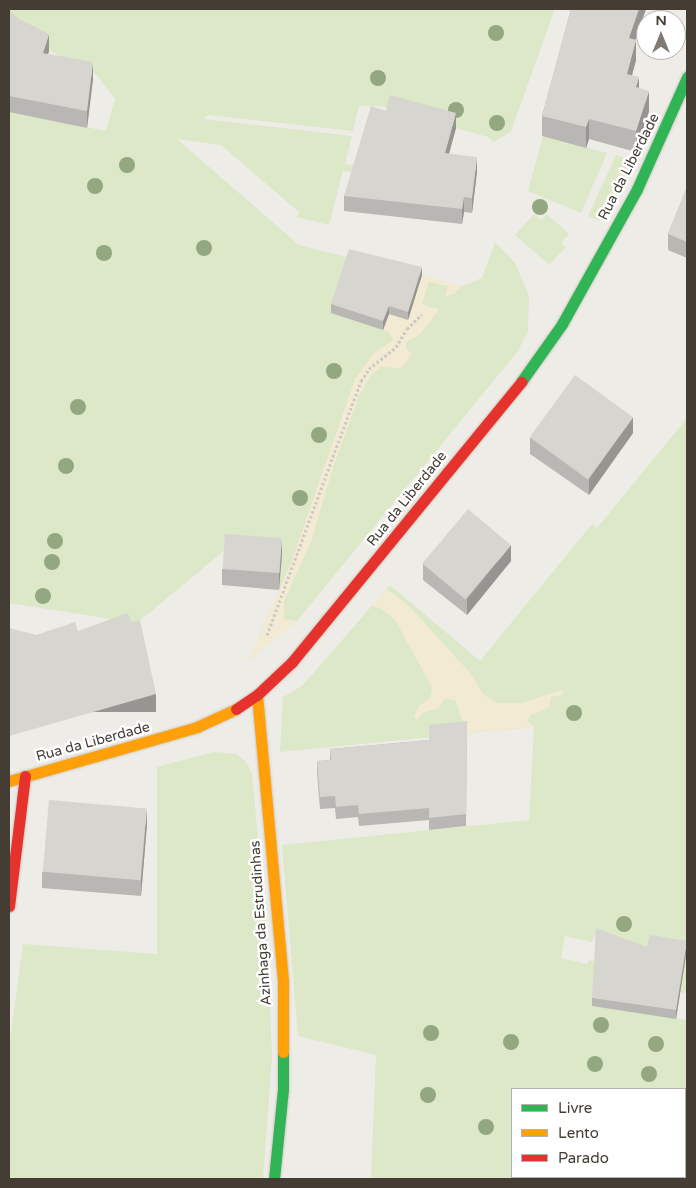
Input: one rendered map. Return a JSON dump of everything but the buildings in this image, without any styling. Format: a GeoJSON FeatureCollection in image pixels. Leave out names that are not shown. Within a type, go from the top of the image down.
{"type":"FeatureCollection","features":[{"type":"Feature","properties":{"kind":"street","name":"Rua da Liberdade"},"geometry":{"type":"LineString","coordinates":[[9,781],[197,728],[230,713],[257,695],[304,647],[515,390],[557,331],[638,190],[687,77]]}},
{"type":"Feature","properties":{"kind":"street","name":"Azinhaga da Estrudinhas"},"geometry":{"type":"LineString","coordinates":[[257,695],[283,981],[283,1089],[274,1179]]}},
{"type":"Feature","properties":{"kind":"street"},"geometry":{"type":"LineString","coordinates":[[9,906],[25,776]]}},
{"type":"Feature","properties":{"kind":"path"},"geometry":{"type":"LineString","coordinates":[[265,643],[361,381],[368,369],[396,347],[406,329],[422,314]]}},
{"type":"Feature","properties":{"kind":"green space"},"geometry":{"type":"Polygon","coordinates":[[[9,9],[555,9],[511,131],[494,142],[488,137],[379,106],[359,106],[353,131],[209,115],[203,119],[352,136],[345,164],[397,172],[396,178],[343,171],[329,225],[297,217],[299,212],[221,145],[177,139],[299,245],[462,286],[482,278],[495,242],[515,263],[529,296],[528,331],[518,351],[297,621],[248,661],[279,590],[282,554],[225,550],[137,623],[9,603],[9,112],[106,131],[115,99],[96,74],[17,34],[9,26],[9,9]]]}},
{"type":"Feature","properties":{"kind":"green space"},"geometry":{"type":"Polygon","coordinates":[[[543,136],[607,153],[581,213],[528,191],[543,136]]]}},
{"type":"Feature","properties":{"kind":"green space"},"geometry":{"type":"Polygon","coordinates":[[[616,155],[632,160],[601,221],[588,216],[616,155]]]}},
{"type":"Feature","properties":{"kind":"green space"},"geometry":{"type":"Polygon","coordinates":[[[534,214],[541,220],[547,214],[569,234],[561,243],[566,247],[549,265],[515,235],[534,214]]]}},
{"type":"Feature","properties":{"kind":"green space"},"geometry":{"type":"Polygon","coordinates":[[[687,418],[687,993],[601,981],[593,1006],[687,1020],[687,1179],[371,1179],[376,1055],[298,1036],[282,845],[529,820],[534,727],[280,752],[283,697],[302,686],[390,585],[480,661],[592,524],[597,528],[687,418]],[[565,936],[561,958],[587,964],[589,960],[681,981],[647,956],[594,936],[592,942],[565,936]]]}},
{"type":"Feature","properties":{"kind":"green space"},"geometry":{"type":"Polygon","coordinates":[[[214,752],[237,754],[246,762],[252,773],[268,947],[272,1057],[263,1179],[9,1179],[9,1047],[23,944],[157,954],[157,767],[214,752]]]}},
{"type":"Feature","properties":{"kind":"sand"},"geometry":{"type":"Polygon","coordinates":[[[422,275],[462,286],[454,294],[445,296],[448,286],[429,282],[422,304],[439,310],[420,334],[406,342],[406,349],[412,353],[401,369],[382,366],[371,375],[359,396],[333,468],[311,542],[284,601],[284,619],[297,621],[248,661],[291,563],[355,379],[375,352],[393,340],[389,332],[383,330],[389,314],[408,320],[422,275]]]}},
{"type":"Feature","properties":{"kind":"sand"},"geometry":{"type":"Polygon","coordinates":[[[387,589],[410,607],[470,673],[484,695],[497,703],[521,703],[562,690],[562,695],[551,697],[549,707],[531,715],[527,721],[534,727],[467,733],[455,700],[445,699],[438,709],[424,712],[416,720],[414,716],[420,705],[430,698],[432,687],[395,620],[380,608],[371,606],[387,589]]]}},
{"type":"Feature","properties":{"kind":"traffic: fast"},"geometry":{"type":"LineString","coordinates":[[521,382],[562,324],[637,189],[687,77]]}},
{"type":"Feature","properties":{"kind":"traffic: fast"},"geometry":{"type":"LineString","coordinates":[[274,1179],[283,1089],[283,1052]]}},
{"type":"Feature","properties":{"kind":"traffic: slow"},"geometry":{"type":"LineString","coordinates":[[257,695],[283,981],[283,1052]]}},
{"type":"Feature","properties":{"kind":"traffic: slow"},"geometry":{"type":"LineString","coordinates":[[9,781],[197,727],[236,709]]}},
{"type":"Feature","properties":{"kind":"traffic: jam"},"geometry":{"type":"LineString","coordinates":[[236,709],[257,695],[292,662],[521,382]]}},
{"type":"Feature","properties":{"kind":"traffic: jam"},"geometry":{"type":"LineString","coordinates":[[9,906],[25,776]]}}]}
